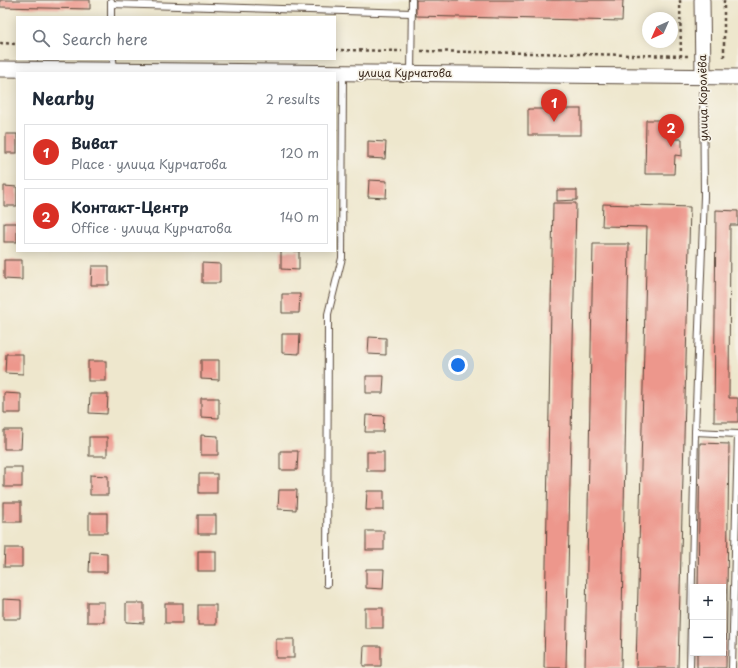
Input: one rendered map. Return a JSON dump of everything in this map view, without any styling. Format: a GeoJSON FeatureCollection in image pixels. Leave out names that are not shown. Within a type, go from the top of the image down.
{"type":"FeatureCollection","features":[{"type":"Feature","properties":{"kind":"street","name":"улица Королёва"},"geometry":{"type":"LineString","coordinates":[[702,0],[703,76]]}},
{"type":"Feature","properties":{"kind":"street","name":"улица Курчатова"},"geometry":{"type":"LineString","coordinates":[[0,69],[113,65],[314,72]]}},
{"type":"Feature","properties":{"kind":"street","name":"улица Курчатова"},"geometry":{"type":"LineString","coordinates":[[336,73],[738,77]]}},
{"type":"Feature","properties":{"kind":"lane"},"geometry":{"type":"LineString","coordinates":[[411,73],[412,0]]}},
{"type":"Feature","properties":{"kind":"lane"},"geometry":{"type":"LineString","coordinates":[[111,16],[111,2],[412,13]]}},
{"type":"Feature","properties":{"kind":"lane"},"geometry":{"type":"LineString","coordinates":[[326,584],[328,314],[342,258],[343,73]]}},
{"type":"Feature","properties":{"kind":"lane","name":"улица Королёва"},"geometry":{"type":"LineString","coordinates":[[690,668],[695,432],[704,196],[703,76]]}},
{"type":"Feature","properties":{"kind":"lane"},"geometry":{"type":"LineString","coordinates":[[695,432],[738,434],[732,668]]}},
{"type":"Feature","properties":{"kind":"path"},"geometry":{"type":"LineString","coordinates":[[680,0],[680,56]]}},
{"type":"Feature","properties":{"kind":"path"},"geometry":{"type":"LineString","coordinates":[[724,0],[724,57]]}},
{"type":"Feature","properties":{"kind":"path"},"geometry":{"type":"LineString","coordinates":[[0,43],[16,44]]}},
{"type":"Feature","properties":{"kind":"path"},"geometry":{"type":"LineString","coordinates":[[336,50],[703,56]]}},
{"type":"Feature","properties":{"kind":"building"},"geometry":{"type":"Polygon","coordinates":[[[0,0],[90,0],[90,9],[0,7],[0,0]]]}},
{"type":"Feature","properties":{"kind":"building"},"geometry":{"type":"Polygon","coordinates":[[[416,0],[623,0],[622,21],[416,16],[416,0]]]}},
{"type":"Feature","properties":{"kind":"building"},"geometry":{"type":"Polygon","coordinates":[[[528,109],[581,109],[581,135],[528,135],[528,109]]]}},
{"type":"Feature","properties":{"kind":"building"},"geometry":{"type":"Polygon","coordinates":[[[646,120],[675,120],[675,139],[682,139],[682,156],[675,155],[674,174],[645,174],[646,120]]]}},
{"type":"Feature","properties":{"kind":"building"},"geometry":{"type":"Polygon","coordinates":[[[6,134],[16,134],[16,153],[6,153],[6,134]]]}},
{"type":"Feature","properties":{"kind":"building"},"geometry":{"type":"Polygon","coordinates":[[[368,141],[386,142],[385,159],[368,158],[368,141]]]}},
{"type":"Feature","properties":{"kind":"building"},"geometry":{"type":"Polygon","coordinates":[[[369,180],[387,181],[386,198],[368,197],[369,180]]]}},
{"type":"Feature","properties":{"kind":"building"},"geometry":{"type":"Polygon","coordinates":[[[4,186],[16,187],[16,206],[4,206],[4,186]]]}},
{"type":"Feature","properties":{"kind":"building"},"geometry":{"type":"Polygon","coordinates":[[[557,190],[577,190],[577,200],[557,201],[557,190]]]}},
{"type":"Feature","properties":{"kind":"building"},"geometry":{"type":"Polygon","coordinates":[[[553,203],[576,203],[566,668],[544,668],[553,203]]]}},
{"type":"Feature","properties":{"kind":"building"},"geometry":{"type":"Polygon","coordinates":[[[603,204],[690,207],[678,668],[636,668],[647,227],[602,226],[603,204]]]}},
{"type":"Feature","properties":{"kind":"building"},"geometry":{"type":"Polygon","coordinates":[[[716,210],[738,211],[738,225],[730,225],[729,398],[738,398],[738,422],[714,422],[716,210]]]}},
{"type":"Feature","properties":{"kind":"building"},"geometry":{"type":"Polygon","coordinates":[[[4,223],[16,223],[16,242],[4,242],[4,223]]]}},
{"type":"Feature","properties":{"kind":"building"},"geometry":{"type":"Polygon","coordinates":[[[593,244],[629,244],[621,668],[585,668],[593,244]]]}},
{"type":"Feature","properties":{"kind":"building"},"geometry":{"type":"Polygon","coordinates":[[[281,252],[299,252],[299,270],[281,269],[281,252]]]}},
{"type":"Feature","properties":{"kind":"building"},"geometry":{"type":"Polygon","coordinates":[[[4,260],[22,260],[22,280],[4,279],[4,260]]]}},
{"type":"Feature","properties":{"kind":"building"},"geometry":{"type":"Polygon","coordinates":[[[202,263],[220,264],[220,283],[202,283],[202,263]]]}},
{"type":"Feature","properties":{"kind":"building"},"geometry":{"type":"Polygon","coordinates":[[[92,266],[109,266],[109,285],[91,285],[92,266]]]}},
{"type":"Feature","properties":{"kind":"building"},"geometry":{"type":"Polygon","coordinates":[[[282,294],[300,294],[299,313],[282,313],[282,294]]]}},
{"type":"Feature","properties":{"kind":"building"},"geometry":{"type":"Polygon","coordinates":[[[282,334],[300,334],[299,354],[282,353],[282,334]]]}},
{"type":"Feature","properties":{"kind":"building"},"geometry":{"type":"Polygon","coordinates":[[[369,337],[386,338],[386,355],[368,354],[369,337]]]}},
{"type":"Feature","properties":{"kind":"building"},"geometry":{"type":"Polygon","coordinates":[[[6,354],[23,354],[23,374],[5,373],[6,354]]]}},
{"type":"Feature","properties":{"kind":"building"},"geometry":{"type":"Polygon","coordinates":[[[201,360],[219,360],[219,380],[201,379],[201,360]]]}},
{"type":"Feature","properties":{"kind":"building"},"geometry":{"type":"Polygon","coordinates":[[[88,361],[106,361],[106,381],[88,381],[88,361]]]}},
{"type":"Feature","properties":{"kind":"building"},"geometry":{"type":"Polygon","coordinates":[[[366,376],[384,376],[383,393],[366,393],[366,376]]]}},
{"type":"Feature","properties":{"kind":"building"},"geometry":{"type":"Polygon","coordinates":[[[4,393],[21,394],[21,413],[4,413],[4,393]]]}},
{"type":"Feature","properties":{"kind":"building"},"geometry":{"type":"Polygon","coordinates":[[[90,394],[108,394],[107,414],[89,413],[90,394]]]}},
{"type":"Feature","properties":{"kind":"building"},"geometry":{"type":"Polygon","coordinates":[[[201,398],[219,398],[219,418],[201,417],[201,398]]]}},
{"type":"Feature","properties":{"kind":"building"},"geometry":{"type":"Polygon","coordinates":[[[366,415],[384,416],[383,432],[365,432],[366,415]]]}},
{"type":"Feature","properties":{"kind":"building"},"geometry":{"type":"Polygon","coordinates":[[[4,430],[22,430],[21,449],[4,449],[4,430]]]}},
{"type":"Feature","properties":{"kind":"building"},"geometry":{"type":"Polygon","coordinates":[[[201,435],[218,436],[218,455],[201,455],[201,435]]]}},
{"type":"Feature","properties":{"kind":"building"},"geometry":{"type":"Polygon","coordinates":[[[89,437],[107,437],[107,456],[89,456],[89,437]]]}},
{"type":"Feature","properties":{"kind":"building"},"geometry":{"type":"Polygon","coordinates":[[[700,443],[729,444],[726,668],[697,668],[697,656],[726,656],[726,584],[698,584],[700,443]]]}},
{"type":"Feature","properties":{"kind":"building"},"geometry":{"type":"Polygon","coordinates":[[[280,451],[298,451],[297,470],[280,470],[280,451]]]}},
{"type":"Feature","properties":{"kind":"building"},"geometry":{"type":"Polygon","coordinates":[[[367,452],[384,452],[384,471],[367,471],[367,452]]]}},
{"type":"Feature","properties":{"kind":"building"},"geometry":{"type":"Polygon","coordinates":[[[4,467],[22,467],[22,487],[4,487],[4,467]]]}},
{"type":"Feature","properties":{"kind":"building"},"geometry":{"type":"Polygon","coordinates":[[[199,474],[217,474],[217,493],[199,493],[199,474]]]}},
{"type":"Feature","properties":{"kind":"building"},"geometry":{"type":"Polygon","coordinates":[[[90,475],[108,476],[108,495],[90,495],[90,475]]]}},
{"type":"Feature","properties":{"kind":"building"},"geometry":{"type":"Polygon","coordinates":[[[279,490],[297,490],[296,510],[278,509],[279,490]]]}},
{"type":"Feature","properties":{"kind":"building"},"geometry":{"type":"Polygon","coordinates":[[[367,491],[384,491],[384,510],[366,510],[367,491]]]}},
{"type":"Feature","properties":{"kind":"building"},"geometry":{"type":"Polygon","coordinates":[[[3,502],[21,502],[21,522],[3,522],[3,502]]]}},
{"type":"Feature","properties":{"kind":"building"},"geometry":{"type":"Polygon","coordinates":[[[89,513],[107,513],[107,533],[89,533],[89,513]]]}},
{"type":"Feature","properties":{"kind":"building"},"geometry":{"type":"Polygon","coordinates":[[[198,515],[216,515],[216,534],[198,534],[198,515]]]}},
{"type":"Feature","properties":{"kind":"building"},"geometry":{"type":"Polygon","coordinates":[[[366,531],[384,531],[384,550],[366,550],[366,531]]]}},
{"type":"Feature","properties":{"kind":"building"},"geometry":{"type":"Polygon","coordinates":[[[5,548],[22,548],[22,567],[4,567],[5,548]]]}},
{"type":"Feature","properties":{"kind":"building"},"geometry":{"type":"Polygon","coordinates":[[[198,551],[216,551],[216,571],[198,571],[198,551]]]}},
{"type":"Feature","properties":{"kind":"building"},"geometry":{"type":"Polygon","coordinates":[[[90,552],[107,553],[107,572],[89,572],[90,552]]]}},
{"type":"Feature","properties":{"kind":"building"},"geometry":{"type":"Polygon","coordinates":[[[366,569],[384,569],[383,589],[366,588],[366,569]]]}},
{"type":"Feature","properties":{"kind":"building"},"geometry":{"type":"Polygon","coordinates":[[[3,599],[21,600],[21,619],[3,619],[3,599]]]}},
{"type":"Feature","properties":{"kind":"building"},"geometry":{"type":"Polygon","coordinates":[[[87,602],[104,602],[104,622],[87,622],[87,602]]]}},
{"type":"Feature","properties":{"kind":"building"},"geometry":{"type":"Polygon","coordinates":[[[126,603],[144,603],[144,623],[126,622],[126,603]]]}},
{"type":"Feature","properties":{"kind":"building"},"geometry":{"type":"Polygon","coordinates":[[[165,603],[183,603],[183,623],[165,623],[165,603]]]}},
{"type":"Feature","properties":{"kind":"building"},"geometry":{"type":"Polygon","coordinates":[[[198,605],[216,605],[216,625],[198,625],[198,605]]]}},
{"type":"Feature","properties":{"kind":"building"},"geometry":{"type":"Polygon","coordinates":[[[365,608],[383,608],[383,628],[365,628],[365,608]]]}},
{"type":"Feature","properties":{"kind":"building"},"geometry":{"type":"Polygon","coordinates":[[[276,639],[294,639],[294,658],[276,658],[276,639]]]}},
{"type":"Feature","properties":{"kind":"building"},"geometry":{"type":"Polygon","coordinates":[[[364,646],[381,646],[381,666],[363,666],[364,646]]]}},
{"type":"Feature","properties":{"kind":"place","name":"Виват"},"geometry":{"type":"Point","coordinates":[554,122]}},
{"type":"Feature","properties":{"kind":"place","name":"Контакт-Центр"},"geometry":{"type":"Point","coordinates":[671,147]}}]}
